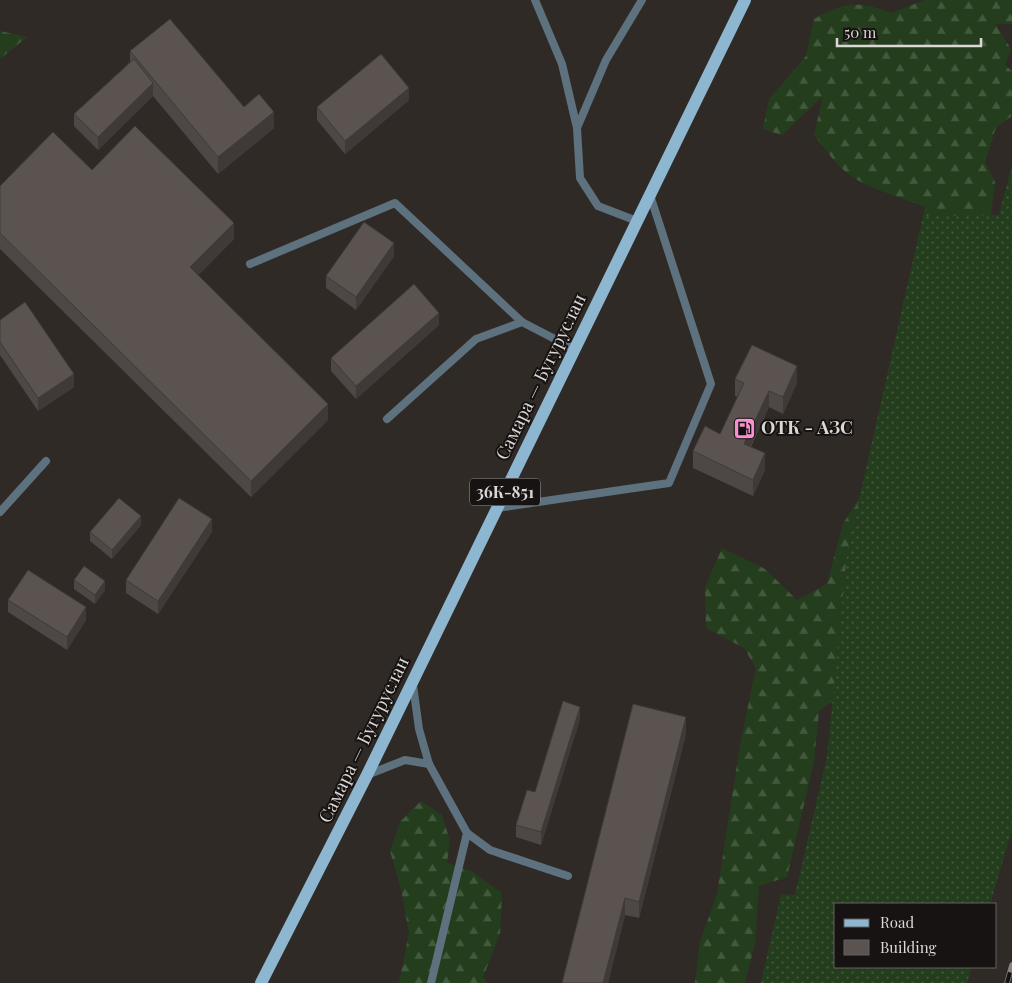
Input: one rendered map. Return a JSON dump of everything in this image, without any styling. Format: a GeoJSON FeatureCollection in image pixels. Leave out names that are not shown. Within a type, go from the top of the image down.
{"type":"FeatureCollection","features":[{"type":"Feature","properties":{"kind":"main road","name":"Самара — Бугуруслан"},"geometry":{"type":"LineString","coordinates":[[261,983],[367,775],[745,0]]}},
{"type":"Feature","properties":{"kind":"lane"},"geometry":{"type":"LineString","coordinates":[[535,0],[562,64],[577,128],[580,178],[598,206],[637,221]]}},
{"type":"Feature","properties":{"kind":"lane"},"geometry":{"type":"LineString","coordinates":[[577,128],[606,60],[642,0]]}},
{"type":"Feature","properties":{"kind":"lane"},"geometry":{"type":"LineString","coordinates":[[497,508],[669,483],[711,384],[650,195]]}},
{"type":"Feature","properties":{"kind":"lane"},"geometry":{"type":"LineString","coordinates":[[250,264],[395,204],[522,322],[574,349]]}},
{"type":"Feature","properties":{"kind":"lane"},"geometry":{"type":"LineString","coordinates":[[387,419],[476,339],[522,322]]}},
{"type":"Feature","properties":{"kind":"lane"},"geometry":{"type":"LineString","coordinates":[[0,512],[46,461]]}},
{"type":"Feature","properties":{"kind":"lane"},"geometry":{"type":"LineString","coordinates":[[412,682],[419,729],[429,764],[467,833],[490,850],[568,876]]}},
{"type":"Feature","properties":{"kind":"lane"},"geometry":{"type":"LineString","coordinates":[[367,775],[405,760],[429,764]]}},
{"type":"Feature","properties":{"kind":"lane"},"geometry":{"type":"LineString","coordinates":[[431,983],[467,833]]}},
{"type":"Feature","properties":{"kind":"green space"},"geometry":{"type":"Polygon","coordinates":[[[925,0],[1012,0],[1012,24],[995,24],[1011,49],[1005,65],[1012,71],[1012,116],[996,127],[985,162],[995,182],[986,254],[860,681],[819,711],[814,761],[787,877],[759,886],[755,943],[745,983],[695,983],[700,942],[717,894],[740,745],[756,668],[744,648],[706,628],[705,587],[722,548],[765,569],[797,600],[827,584],[843,524],[877,469],[925,207],[865,184],[847,173],[829,155],[814,135],[823,96],[782,135],[763,129],[769,99],[806,56],[814,19],[843,6],[869,6],[891,13],[925,0]]]}},
{"type":"Feature","properties":{"kind":"green space"},"geometry":{"type":"Polygon","coordinates":[[[0,31],[27,37],[0,59],[0,31]]]}},
{"type":"Feature","properties":{"kind":"green space"},"geometry":{"type":"Polygon","coordinates":[[[1012,165],[1012,830],[990,903],[834,903],[834,968],[972,968],[967,983],[761,983],[781,894],[795,895],[827,757],[847,553],[923,216],[999,215],[1012,165]]]}},
{"type":"Feature","properties":{"kind":"green space"},"geometry":{"type":"Polygon","coordinates":[[[421,801],[442,815],[450,841],[447,863],[473,872],[502,893],[500,934],[483,977],[487,983],[399,983],[409,933],[401,889],[390,851],[400,822],[421,801]]]}},
{"type":"Feature","properties":{"kind":"building"},"geometry":{"type":"Polygon","coordinates":[[[170,19],[244,107],[259,94],[274,112],[218,157],[130,51],[170,19]]]}},
{"type":"Feature","properties":{"kind":"building"},"geometry":{"type":"Polygon","coordinates":[[[381,54],[409,88],[345,141],[317,107],[381,54]]]}},
{"type":"Feature","properties":{"kind":"building"},"geometry":{"type":"Polygon","coordinates":[[[134,59],[153,83],[98,137],[74,114],[134,59]]]}},
{"type":"Feature","properties":{"kind":"building"},"geometry":{"type":"Polygon","coordinates":[[[135,126],[234,223],[190,267],[328,404],[251,481],[0,233],[0,186],[53,132],[92,170],[135,126]]]}},
{"type":"Feature","properties":{"kind":"building"},"geometry":{"type":"Polygon","coordinates":[[[364,222],[394,243],[356,297],[326,276],[364,222]]]}},
{"type":"Feature","properties":{"kind":"building"},"geometry":{"type":"Polygon","coordinates":[[[414,284],[439,313],[356,386],[331,358],[414,284]]]}},
{"type":"Feature","properties":{"kind":"building"},"geometry":{"type":"Polygon","coordinates":[[[25,302],[74,374],[38,398],[0,342],[0,320],[25,302]]]}},
{"type":"Feature","properties":{"kind":"building","name":"ОТК - АЗС"},"geometry":{"type":"Polygon","coordinates":[[[752,345],[797,366],[783,397],[769,391],[744,444],[765,453],[753,480],[693,451],[705,426],[720,434],[744,383],[735,379],[752,345]]]}},
{"type":"Feature","properties":{"kind":"building"},"geometry":{"type":"Polygon","coordinates":[[[119,498],[141,516],[112,550],[90,532],[119,498]]]}},
{"type":"Feature","properties":{"kind":"building"},"geometry":{"type":"Polygon","coordinates":[[[179,498],[212,519],[158,601],[126,580],[179,498]]]}},
{"type":"Feature","properties":{"kind":"building"},"geometry":{"type":"Polygon","coordinates":[[[84,566],[105,581],[95,595],[74,580],[84,566]]]}},
{"type":"Feature","properties":{"kind":"building"},"geometry":{"type":"Polygon","coordinates":[[[28,570],[86,607],[67,637],[8,600],[28,570]]]}},
{"type":"Feature","properties":{"kind":"building"},"geometry":{"type":"Polygon","coordinates":[[[563,701],[580,707],[541,832],[516,825],[527,790],[535,792],[563,701]]]}},
{"type":"Feature","properties":{"kind":"building"},"geometry":{"type":"Polygon","coordinates":[[[633,704],[686,717],[639,902],[625,898],[603,983],[562,983],[633,704]]]}},
{"type":"Feature","properties":{"kind":"railway"},"geometry":{"type":"LineString","coordinates":[[1007,983],[1012,965]]}},
{"type":"Feature","properties":{"kind":"place","name":"ОТК - АЗС"},"geometry":{"type":"Point","coordinates":[745,428]}}]}
